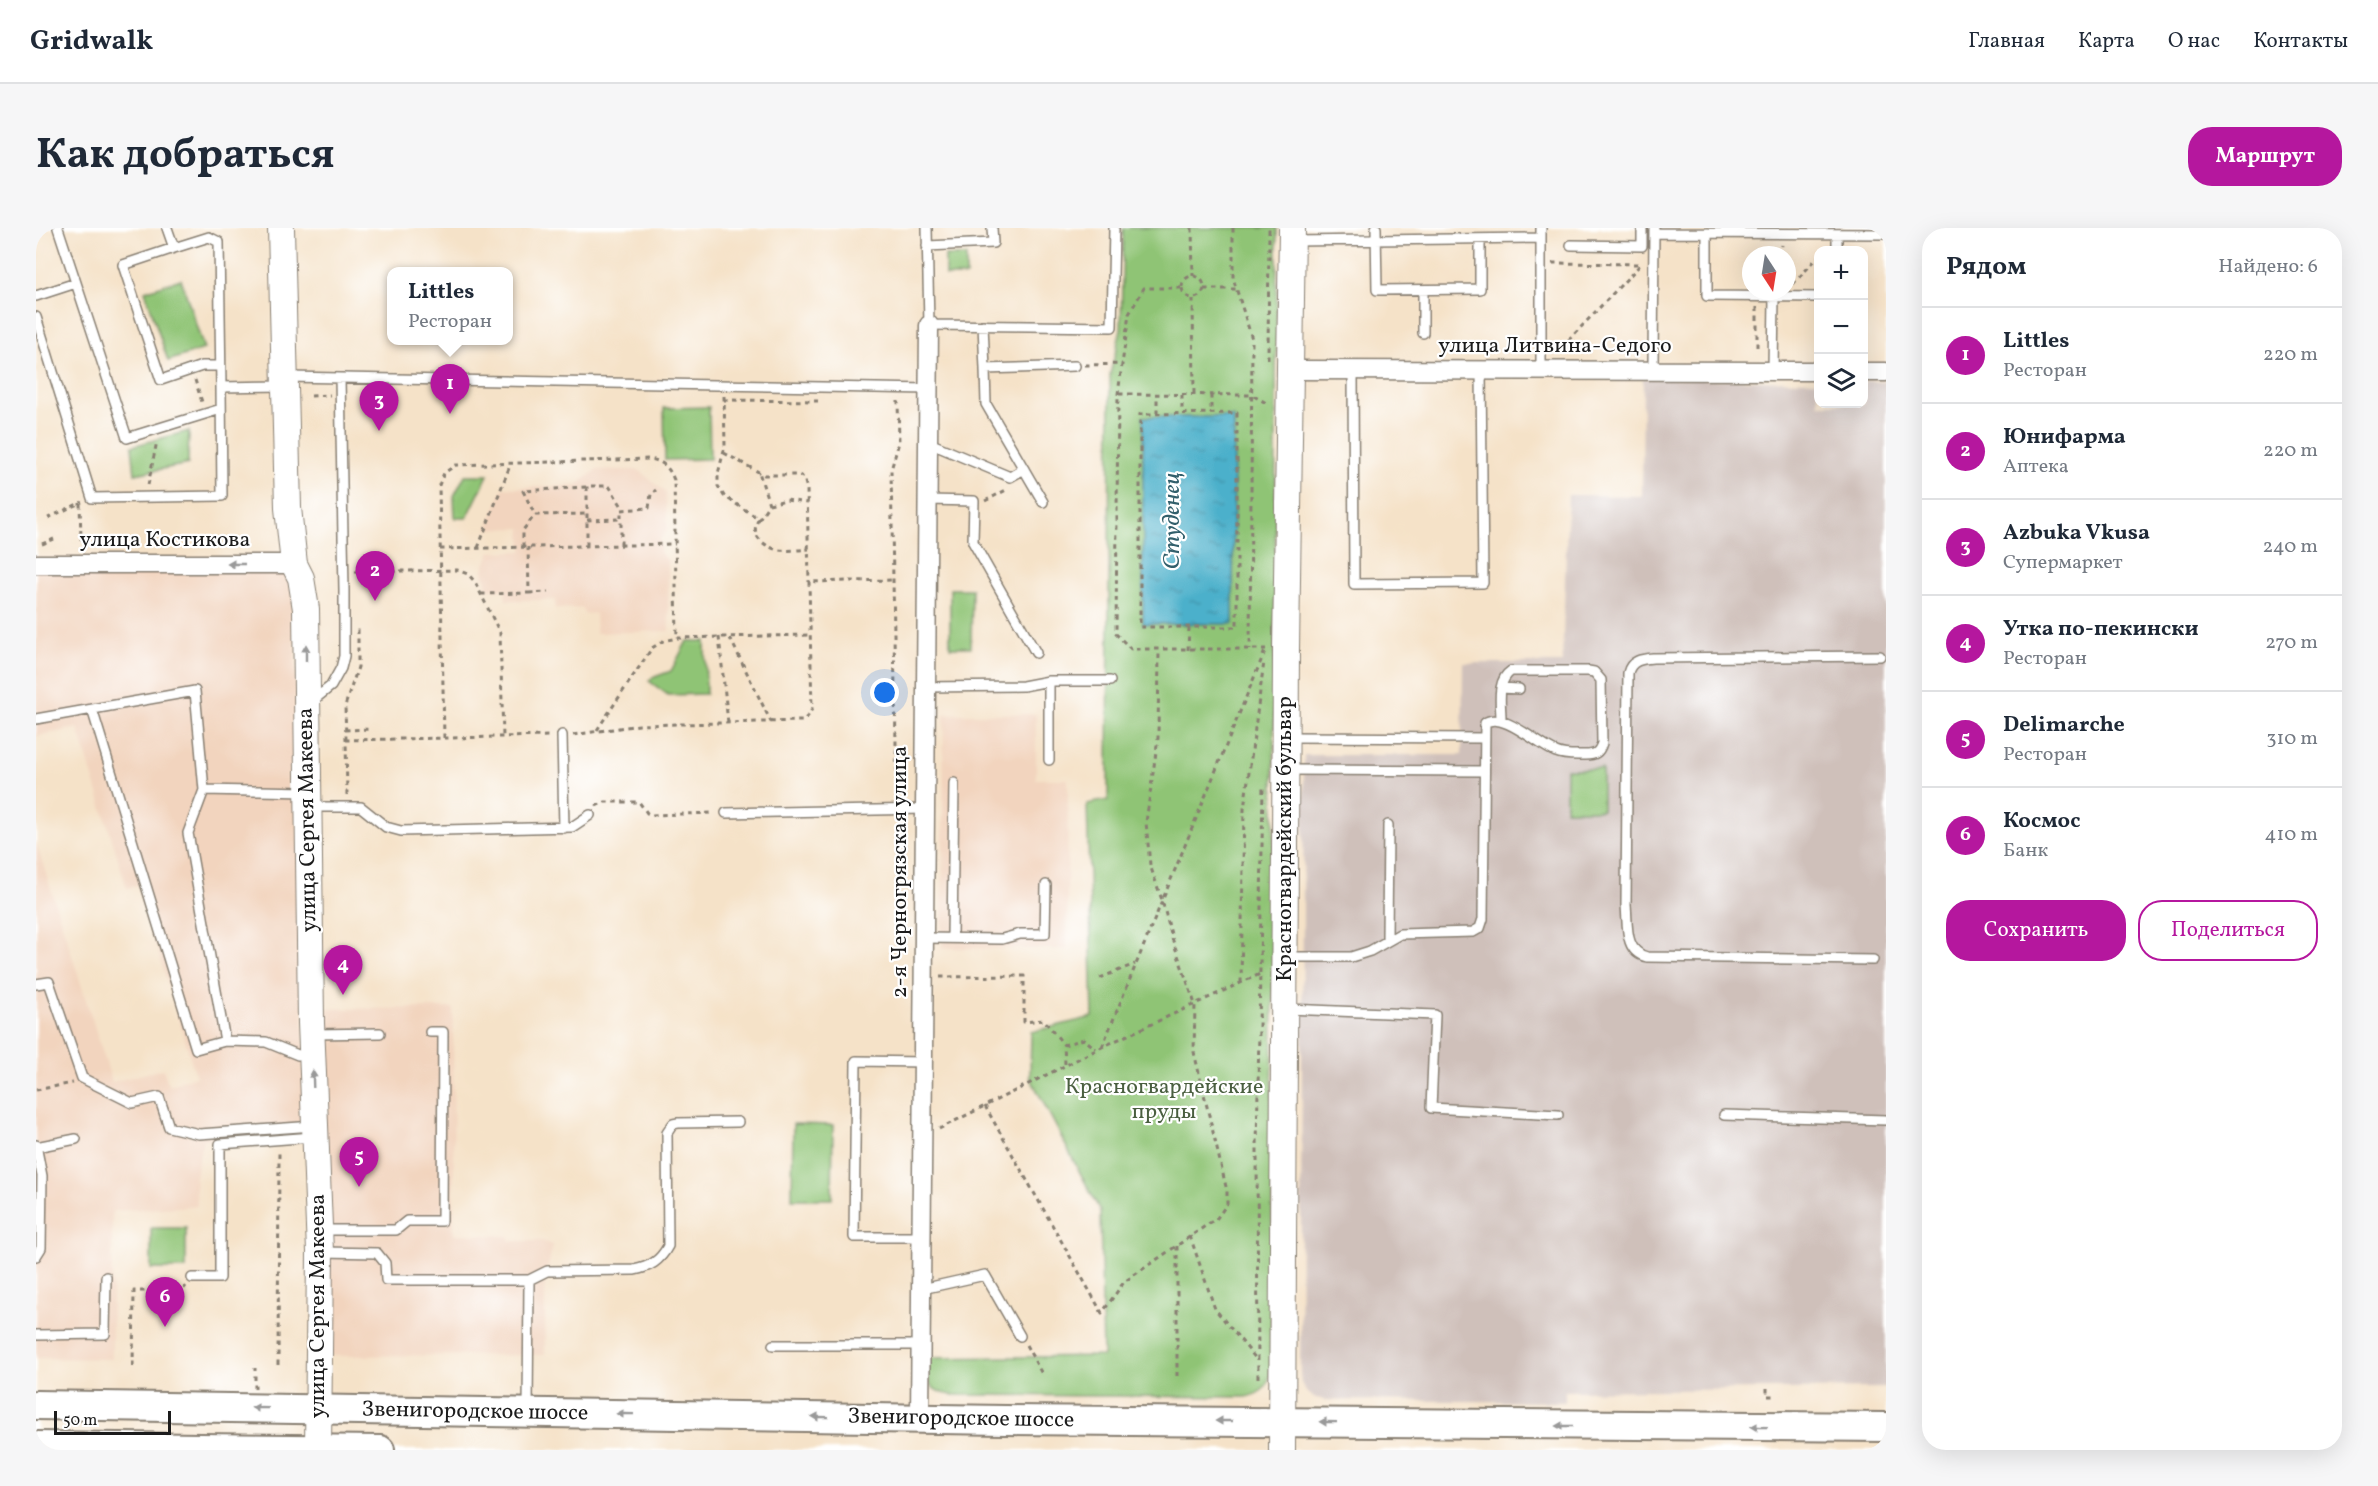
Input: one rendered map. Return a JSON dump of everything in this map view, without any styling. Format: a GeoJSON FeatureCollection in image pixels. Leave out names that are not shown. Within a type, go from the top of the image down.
{"type":"FeatureCollection","features":[{"type":"Feature","properties":{"kind":"main road","name":"Звенигородское шоссе"},"geometry":{"type":"LineString","coordinates":[[36,1405],[920,1418],[1886,1427]]}},
{"type":"Feature","properties":{"kind":"main road"},"geometry":{"type":"LineString","coordinates":[[1817,1428],[1886,1414]]}},
{"type":"Feature","properties":{"kind":"main road","name":"Звенигородское шоссе"},"geometry":{"type":"LineString","coordinates":[[36,1446],[380,1450]]}},
{"type":"Feature","properties":{"kind":"street","name":"улица Сергея Макеева"},"geometry":{"type":"LineString","coordinates":[[281,228],[288,508],[294,564],[301,578],[306,609],[308,799],[305,1044],[315,1131],[320,1241],[318,1450]]}},
{"type":"Feature","properties":{"kind":"street","name":"Красногвардейский бульвар"},"geometry":{"type":"LineString","coordinates":[[1282,1450],[1285,957],[1274,773],[1286,737],[1280,369],[1292,234]]}},
{"type":"Feature","properties":{"kind":"street","name":"2-я Черногрязская улица"},"geometry":{"type":"LineString","coordinates":[[920,1418],[924,1136],[924,687],[928,325]]}},
{"type":"Feature","properties":{"kind":"street","name":"улица Литвина-Седого"},"geometry":{"type":"LineString","coordinates":[[1280,369],[1814,371]]}},
{"type":"Feature","properties":{"kind":"street"},"geometry":{"type":"LineString","coordinates":[[1868,372],[1886,372]]}},
{"type":"Feature","properties":{"kind":"street","name":"улица Костикова"},"geometry":{"type":"LineString","coordinates":[[38,557],[294,564]]}},
{"type":"Feature","properties":{"kind":"lane"},"geometry":{"type":"LineString","coordinates":[[58,228],[127,438],[221,409]]}},
{"type":"Feature","properties":{"kind":"lane"},"geometry":{"type":"LineString","coordinates":[[167,228],[174,248]]}},
{"type":"Feature","properties":{"kind":"lane"},"geometry":{"type":"LineString","coordinates":[[927,228],[928,325],[1112,327],[1114,228]]}},
{"type":"Feature","properties":{"kind":"lane"},"geometry":{"type":"LineString","coordinates":[[927,246],[993,243],[992,228]]}},
{"type":"Feature","properties":{"kind":"lane"},"geometry":{"type":"LineString","coordinates":[[1376,228],[1377,290],[1480,289],[1480,239]]}},
{"type":"Feature","properties":{"kind":"lane"},"geometry":{"type":"LineString","coordinates":[[1571,245],[1642,246],[1642,228]]}},
{"type":"Feature","properties":{"kind":"lane"},"geometry":{"type":"LineString","coordinates":[[1653,370],[1654,230],[1707,233],[1776,231],[1886,234]]}},
{"type":"Feature","properties":{"kind":"lane"},"geometry":{"type":"LineString","coordinates":[[1292,234],[1376,240],[1480,239],[1541,233],[1541,371]]}},
{"type":"Feature","properties":{"kind":"lane"},"geometry":{"type":"LineString","coordinates":[[1707,233],[1707,296],[1742,296]]}},
{"type":"Feature","properties":{"kind":"lane"},"geometry":{"type":"LineString","coordinates":[[36,317],[92,498],[222,496],[219,242],[209,237],[123,265],[161,380],[202,366],[220,366]]}},
{"type":"Feature","properties":{"kind":"lane"},"geometry":{"type":"LineString","coordinates":[[36,296],[76,283]]}},
{"type":"Feature","properties":{"kind":"lane"},"geometry":{"type":"LineString","coordinates":[[1423,290],[1423,333]]}},
{"type":"Feature","properties":{"kind":"lane"},"geometry":{"type":"LineString","coordinates":[[1796,296],[1814,297]]}},
{"type":"Feature","properties":{"kind":"lane"},"geometry":{"type":"LineString","coordinates":[[1773,371],[1774,300]]}},
{"type":"Feature","properties":{"kind":"lane"},"geometry":{"type":"LineString","coordinates":[[983,326],[986,404],[1043,502]]}},
{"type":"Feature","properties":{"kind":"lane"},"geometry":{"type":"LineString","coordinates":[[985,369],[1075,366]]}},
{"type":"Feature","properties":{"kind":"lane"},"geometry":{"type":"LineString","coordinates":[[1353,370],[1354,584],[1483,583],[1481,370]]}},
{"type":"Feature","properties":{"kind":"lane"},"geometry":{"type":"LineString","coordinates":[[306,704],[331,686],[337,677],[344,656],[340,378]]}},
{"type":"Feature","properties":{"kind":"lane"},"geometry":{"type":"LineString","coordinates":[[221,387],[340,378],[928,389]]}},
{"type":"Feature","properties":{"kind":"lane"},"geometry":{"type":"LineString","coordinates":[[927,442],[1010,477],[1026,473]]}},
{"type":"Feature","properties":{"kind":"lane"},"geometry":{"type":"LineString","coordinates":[[927,500],[974,501],[974,543],[1036,653]]}},
{"type":"Feature","properties":{"kind":"lane"},"geometry":{"type":"LineString","coordinates":[[1873,960],[1647,957],[1638,955],[1633,950],[1626,905],[1628,673],[1630,666],[1634,663],[1653,658],[1880,656]]}},
{"type":"Feature","properties":{"kind":"lane"},"geometry":{"type":"LineString","coordinates":[[1285,957],[1351,957],[1370,951],[1387,939],[1411,932],[1473,932],[1483,924],[1484,726],[1487,721],[1501,719],[1558,753],[1593,755],[1600,750],[1602,686],[1594,672],[1516,670],[1503,679],[1501,719]]}},
{"type":"Feature","properties":{"kind":"lane"},"geometry":{"type":"LineString","coordinates":[[924,687],[1023,686],[1049,681],[1110,681]]}},
{"type":"Feature","properties":{"kind":"lane"},"geometry":{"type":"LineString","coordinates":[[1049,681],[1049,760]]}},
{"type":"Feature","properties":{"kind":"lane"},"geometry":{"type":"LineString","coordinates":[[1501,688],[1520,688]]}},
{"type":"Feature","properties":{"kind":"lane"},"geometry":{"type":"LineString","coordinates":[[36,719],[195,691],[204,790],[188,833],[225,1041]]}},
{"type":"Feature","properties":{"kind":"lane"},"geometry":{"type":"LineString","coordinates":[[92,709],[196,1049],[225,1041],[305,1044],[380,1033]]}},
{"type":"Feature","properties":{"kind":"lane"},"geometry":{"type":"LineString","coordinates":[[562,735],[564,828]]}},
{"type":"Feature","properties":{"kind":"lane"},"geometry":{"type":"LineString","coordinates":[[1286,737],[1484,738]]}},
{"type":"Feature","properties":{"kind":"lane"},"geometry":{"type":"LineString","coordinates":[[1274,773],[1484,771]]}},
{"type":"Feature","properties":{"kind":"lane"},"geometry":{"type":"LineString","coordinates":[[952,938],[954,783]]}},
{"type":"Feature","properties":{"kind":"lane"},"geometry":{"type":"LineString","coordinates":[[204,790],[308,799],[365,809],[386,827],[396,831],[564,828],[577,825],[590,815]]}},
{"type":"Feature","properties":{"kind":"lane"},"geometry":{"type":"LineString","coordinates":[[726,813],[924,809]]}},
{"type":"Feature","properties":{"kind":"lane"},"geometry":{"type":"LineString","coordinates":[[1387,939],[1388,825]]}},
{"type":"Feature","properties":{"kind":"lane"},"geometry":{"type":"LineString","coordinates":[[924,938],[1002,939],[1020,934],[1045,934],[1046,885]]}},
{"type":"Feature","properties":{"kind":"lane"},"geometry":{"type":"LineString","coordinates":[[36,984],[48,982],[82,1078],[132,1103],[159,1097],[169,1126],[199,1134],[315,1131]]}},
{"type":"Feature","properties":{"kind":"lane"},"geometry":{"type":"LineString","coordinates":[[1284,1009],[1435,1015],[1431,1108],[1558,1115]]}},
{"type":"Feature","properties":{"kind":"lane"},"geometry":{"type":"LineString","coordinates":[[320,1241],[396,1230],[407,1221],[442,1221],[443,1032],[430,1032]]}},
{"type":"Feature","properties":{"kind":"lane"},"geometry":{"type":"LineString","coordinates":[[922,1237],[854,1237],[856,1061],[924,1062]]}},
{"type":"Feature","properties":{"kind":"lane"},"geometry":{"type":"LineString","coordinates":[[1724,1115],[1886,1120]]}},
{"type":"Feature","properties":{"kind":"lane"},"geometry":{"type":"LineString","coordinates":[[320,1241],[377,1253],[385,1263],[386,1280],[529,1280],[547,1271],[634,1270],[648,1267],[657,1262],[668,1246],[667,1133],[669,1128],[678,1123],[738,1122]]}},
{"type":"Feature","properties":{"kind":"lane"},"geometry":{"type":"LineString","coordinates":[[192,1278],[220,1278],[220,1144],[279,1139],[315,1131]]}},
{"type":"Feature","properties":{"kind":"lane"},"geometry":{"type":"LineString","coordinates":[[36,1256],[41,1248],[42,1176],[36,1146],[76,1139]]}},
{"type":"Feature","properties":{"kind":"lane"},"geometry":{"type":"LineString","coordinates":[[921,1287],[931,1287],[985,1275],[1020,1336]]}},
{"type":"Feature","properties":{"kind":"lane"},"geometry":{"type":"LineString","coordinates":[[36,1335],[105,1334],[106,1277]]}},
{"type":"Feature","properties":{"kind":"lane"},"geometry":{"type":"LineString","coordinates":[[528,1413],[529,1280]]}},
{"type":"Feature","properties":{"kind":"lane"},"geometry":{"type":"LineString","coordinates":[[773,1345],[921,1345]]}},
{"type":"Feature","properties":{"kind":"path"},"geometry":{"type":"LineString","coordinates":[[1192,228],[1193,276]]}},
{"type":"Feature","properties":{"kind":"path"},"geometry":{"type":"LineString","coordinates":[[1233,228],[1233,278],[1252,339],[1250,650]]}},
{"type":"Feature","properties":{"kind":"path"},"geometry":{"type":"LineString","coordinates":[[1269,228],[1280,369]]}},
{"type":"Feature","properties":{"kind":"path"},"geometry":{"type":"LineString","coordinates":[[1796,280],[1814,261]]}},
{"type":"Feature","properties":{"kind":"path"},"geometry":{"type":"LineString","coordinates":[[1541,263],[1653,264]]}},
{"type":"Feature","properties":{"kind":"path"},"geometry":{"type":"LineString","coordinates":[[1562,347],[1640,264]]}},
{"type":"Feature","properties":{"kind":"path"},"geometry":{"type":"LineString","coordinates":[[1193,276],[1201,280],[1204,289],[1202,294],[1193,299],[1184,295],[1181,288],[1183,280],[1193,276]]}},
{"type":"Feature","properties":{"kind":"path"},"geometry":{"type":"LineString","coordinates":[[1181,288],[1143,288],[1129,314],[1118,394],[1116,634],[1131,649],[1266,650]]}},
{"type":"Feature","properties":{"kind":"path"},"geometry":{"type":"LineString","coordinates":[[1204,289],[1236,290]]}},
{"type":"Feature","properties":{"kind":"path"},"geometry":{"type":"LineString","coordinates":[[1193,299],[1194,395]]}},
{"type":"Feature","properties":{"kind":"path"},"geometry":{"type":"LineString","coordinates":[[1757,300],[1757,347]]}},
{"type":"Feature","properties":{"kind":"path"},"geometry":{"type":"LineString","coordinates":[[1075,366],[1122,364]]}},
{"type":"Feature","properties":{"kind":"path"},"geometry":{"type":"LineString","coordinates":[[192,370],[206,414]]}},
{"type":"Feature","properties":{"kind":"path"},"geometry":{"type":"LineString","coordinates":[[723,385],[724,453],[718,474],[720,491],[759,519]]}},
{"type":"Feature","properties":{"kind":"path"},"geometry":{"type":"LineString","coordinates":[[1118,394],[1252,395],[1268,404],[1268,392]]}},
{"type":"Feature","properties":{"kind":"path"},"geometry":{"type":"LineString","coordinates":[[1157,395],[1157,413]]}},
{"type":"Feature","properties":{"kind":"path"},"geometry":{"type":"LineString","coordinates":[[1182,395],[1182,413]]}},
{"type":"Feature","properties":{"kind":"path"},"geometry":{"type":"LineString","coordinates":[[1211,395],[1211,414]]}},
{"type":"Feature","properties":{"kind":"path"},"geometry":{"type":"LineString","coordinates":[[898,401],[899,442],[891,470],[898,810]]}},
{"type":"Feature","properties":{"kind":"path"},"geometry":{"type":"LineString","coordinates":[[1157,413],[1237,413],[1237,627],[1140,627],[1140,414],[1157,413]]}},
{"type":"Feature","properties":{"kind":"path"},"geometry":{"type":"LineString","coordinates":[[146,497],[159,428]]}},
{"type":"Feature","properties":{"kind":"path"},"geometry":{"type":"LineString","coordinates":[[347,806],[345,740],[562,735],[639,725],[802,721],[810,713],[809,549],[806,482],[799,475],[767,475],[724,453]]}},
{"type":"Feature","properties":{"kind":"path"},"geometry":{"type":"LineString","coordinates":[[444,738],[439,485],[444,473],[456,465],[648,459],[662,462],[674,480],[677,638]]}},
{"type":"Feature","properties":{"kind":"path"},"geometry":{"type":"LineString","coordinates":[[478,548],[511,462]]}},
{"type":"Feature","properties":{"kind":"path"},"geometry":{"type":"LineString","coordinates":[[759,472],[769,504]]}},
{"type":"Feature","properties":{"kind":"path"},"geometry":{"type":"LineString","coordinates":[[974,501],[988,501],[1026,473]]}},
{"type":"Feature","properties":{"kind":"path"},"geometry":{"type":"LineString","coordinates":[[535,515],[525,489],[609,486],[623,508]]}},
{"type":"Feature","properties":{"kind":"path"},"geometry":{"type":"LineString","coordinates":[[586,487],[587,546]]}},
{"type":"Feature","properties":{"kind":"path"},"geometry":{"type":"LineString","coordinates":[[623,508],[649,508],[651,494],[656,490]]}},
{"type":"Feature","properties":{"kind":"path"},"geometry":{"type":"LineString","coordinates":[[48,518],[92,498]]}},
{"type":"Feature","properties":{"kind":"path"},"geometry":{"type":"LineString","coordinates":[[808,503],[786,500],[769,504],[755,525],[754,532],[772,547],[783,550],[809,549]]}},
{"type":"Feature","properties":{"kind":"path"},"geometry":{"type":"LineString","coordinates":[[80,503],[81,540]]}},
{"type":"Feature","properties":{"kind":"path"},"geometry":{"type":"LineString","coordinates":[[621,545],[620,519],[623,508]]}},
{"type":"Feature","properties":{"kind":"path"},"geometry":{"type":"LineString","coordinates":[[535,515],[587,514]]}},
{"type":"Feature","properties":{"kind":"path"},"geometry":{"type":"LineString","coordinates":[[523,547],[523,530],[535,515]]}},
{"type":"Feature","properties":{"kind":"path"},"geometry":{"type":"LineString","coordinates":[[587,520],[620,519]]}},
{"type":"Feature","properties":{"kind":"path"},"geometry":{"type":"LineString","coordinates":[[38,557],[54,539]]}},
{"type":"Feature","properties":{"kind":"path"},"geometry":{"type":"LineString","coordinates":[[440,549],[675,544]]}},
{"type":"Feature","properties":{"kind":"path"},"geometry":{"type":"LineString","coordinates":[[528,547],[529,593]]}},
{"type":"Feature","properties":{"kind":"path"},"geometry":{"type":"LineString","coordinates":[[344,572],[457,570],[468,574],[475,582],[501,638],[503,737]]}},
{"type":"Feature","properties":{"kind":"path"},"geometry":{"type":"LineString","coordinates":[[809,582],[893,580]]}},
{"type":"Feature","properties":{"kind":"path"},"geometry":{"type":"LineString","coordinates":[[481,594],[548,592]]}},
{"type":"Feature","properties":{"kind":"path"},"geometry":{"type":"LineString","coordinates":[[1188,650],[1189,627]]}},
{"type":"Feature","properties":{"kind":"path"},"geometry":{"type":"LineString","coordinates":[[596,732],[652,648],[663,642],[677,638],[810,635]]}},
{"type":"Feature","properties":{"kind":"path"},"geometry":{"type":"LineString","coordinates":[[719,637],[728,723]]}},
{"type":"Feature","properties":{"kind":"path"},"geometry":{"type":"LineString","coordinates":[[730,637],[771,722]]}},
{"type":"Feature","properties":{"kind":"path"},"geometry":{"type":"LineString","coordinates":[[1265,696],[1266,638]]}},
{"type":"Feature","properties":{"kind":"path"},"geometry":{"type":"LineString","coordinates":[[985,1106],[1102,1313],[1124,1282],[1217,1218],[1227,1204],[1220,1160],[1194,1052],[1196,1004],[1172,938],[1150,865],[1146,822],[1158,738],[1159,650]]}},
{"type":"Feature","properties":{"kind":"path"},"geometry":{"type":"LineString","coordinates":[[1102,1047],[1266,650]]}},
{"type":"Feature","properties":{"kind":"path"},"geometry":{"type":"LineString","coordinates":[[1241,983],[1244,809],[1266,650]]}},
{"type":"Feature","properties":{"kind":"path"},"geometry":{"type":"LineString","coordinates":[[345,730],[372,729]]}},
{"type":"Feature","properties":{"kind":"path"},"geometry":{"type":"LineString","coordinates":[[1258,1378],[1257,1149],[1260,974],[1274,773]]}},
{"type":"Feature","properties":{"kind":"path"},"geometry":{"type":"LineString","coordinates":[[590,815],[596,806],[605,802],[635,801],[642,803],[647,813],[652,815],[715,813]]}},
{"type":"Feature","properties":{"kind":"path"},"geometry":{"type":"LineString","coordinates":[[1100,978],[1136,964]]}},
{"type":"Feature","properties":{"kind":"path"},"geometry":{"type":"LineString","coordinates":[[924,1136],[1102,1047],[1260,974]]}},
{"type":"Feature","properties":{"kind":"path"},"geometry":{"type":"LineString","coordinates":[[935,977],[1024,976],[1024,1022],[1044,1020],[1064,1045],[1065,1064]]}},
{"type":"Feature","properties":{"kind":"path"},"geometry":{"type":"LineString","coordinates":[[1064,1045],[1084,1039],[1097,1050]]}},
{"type":"Feature","properties":{"kind":"path"},"geometry":{"type":"LineString","coordinates":[[36,1090],[72,1084]]}},
{"type":"Feature","properties":{"kind":"path"},"geometry":{"type":"LineString","coordinates":[[278,1365],[279,1139]]}},
{"type":"Feature","properties":{"kind":"path"},"geometry":{"type":"LineString","coordinates":[[1190,1236],[1215,1309],[1258,1362]]}},
{"type":"Feature","properties":{"kind":"path"},"geometry":{"type":"LineString","coordinates":[[1177,1245],[1177,1376]]}},
{"type":"Feature","properties":{"kind":"path"},"geometry":{"type":"LineString","coordinates":[[133,1366],[134,1291],[182,1291],[192,1278]]}},
{"type":"Feature","properties":{"kind":"path"},"geometry":{"type":"LineString","coordinates":[[1020,1336],[1042,1374]]}},
{"type":"Feature","properties":{"kind":"path"},"geometry":{"type":"LineString","coordinates":[[255,1368],[255,1390]]}},
{"type":"Feature","properties":{"kind":"path"},"geometry":{"type":"LineString","coordinates":[[1767,1388],[1767,1396],[1774,1396]]}},
{"type":"Feature","properties":{"kind":"shaded area"},"geometry":{"type":"Polygon","coordinates":[[[1643,378],[1814,381],[1814,408],[1868,408],[1868,381],[1886,382],[1886,1388],[1565,1391],[1565,1402],[1326,1400],[1316,1398],[1307,1393],[1301,1383],[1300,1372],[1304,755],[1462,755],[1463,663],[1562,663],[1568,495],[1642,496],[1643,378]]]}},
{"type":"Feature","properties":{"kind":"shaded area"},"geometry":{"type":"Polygon","coordinates":[[[597,470],[639,470],[666,493],[667,530],[660,539],[660,552],[668,561],[669,631],[596,633],[595,613],[584,614],[583,608],[556,609],[555,600],[506,600],[505,589],[487,589],[483,570],[490,552],[522,551],[521,528],[487,529],[503,488],[575,486],[597,470]]]}},
{"type":"Feature","properties":{"kind":"shaded area"},"geometry":{"type":"Polygon","coordinates":[[[36,571],[284,573],[294,582],[306,1132],[203,1139],[195,1177],[197,1206],[112,1211],[112,1359],[36,1358],[36,842],[112,1082],[163,1069],[169,1086],[196,1076],[138,886],[127,888],[78,728],[36,736],[36,571]]]}},
{"type":"Feature","properties":{"kind":"shaded area"},"geometry":{"type":"Polygon","coordinates":[[[944,714],[1036,714],[1036,779],[1068,779],[1067,949],[942,948],[944,714]]]}},
{"type":"Feature","properties":{"kind":"shaded area"},"geometry":{"type":"Polygon","coordinates":[[[453,1008],[454,1234],[508,1236],[510,1241],[542,1241],[553,1245],[545,1281],[545,1355],[327,1356],[319,1009],[453,1008]]]}},
{"type":"Feature","properties":{"kind":"green space","name":"Красногвардейские пруды"},"geometry":{"type":"Polygon","coordinates":[[[1123,228],[1277,228],[1271,1369],[1265,1388],[1246,1397],[952,1395],[937,1391],[930,1384],[927,1358],[1103,1356],[1100,1211],[1030,1077],[1031,1032],[1093,1017],[1087,804],[1108,800],[1110,374],[1121,330],[1123,228]]]}},
{"type":"Feature","properties":{"kind":"green space"},"geometry":{"type":"Polygon","coordinates":[[[945,256],[966,256],[966,276],[945,276],[945,256]]]}},
{"type":"Feature","properties":{"kind":"green space"},"geometry":{"type":"Polygon","coordinates":[[[181,279],[204,349],[168,361],[145,291],[181,279]]]}},
{"type":"Feature","properties":{"kind":"green space"},"geometry":{"type":"Polygon","coordinates":[[[709,407],[710,459],[665,460],[664,408],[709,407]]]}},
{"type":"Feature","properties":{"kind":"green space"},"geometry":{"type":"Polygon","coordinates":[[[189,431],[188,464],[135,474],[132,446],[189,431]]]}},
{"type":"Feature","properties":{"kind":"green space"},"geometry":{"type":"Polygon","coordinates":[[[465,475],[488,475],[467,518],[455,518],[454,496],[465,475]]]}},
{"type":"Feature","properties":{"kind":"green space"},"geometry":{"type":"Polygon","coordinates":[[[950,589],[972,589],[971,647],[950,647],[950,589]]]}},
{"type":"Feature","properties":{"kind":"green space"},"geometry":{"type":"Polygon","coordinates":[[[687,641],[705,641],[706,694],[668,695],[649,681],[671,671],[687,641]]]}},
{"type":"Feature","properties":{"kind":"green space"},"geometry":{"type":"Polygon","coordinates":[[[1566,769],[1602,769],[1602,810],[1566,810],[1566,769]]]}},
{"type":"Feature","properties":{"kind":"green space"},"geometry":{"type":"Polygon","coordinates":[[[793,1124],[833,1125],[832,1199],[792,1199],[793,1124]]]}},
{"type":"Feature","properties":{"kind":"green space"},"geometry":{"type":"Polygon","coordinates":[[[151,1228],[186,1228],[186,1269],[151,1269],[151,1228]]]}},
{"type":"Feature","properties":{"kind":"water","name":"Студенец"},"geometry":{"type":"Polygon","coordinates":[[[1143,417],[1234,417],[1233,624],[1143,624],[1143,417]]]}},
{"type":"Feature","properties":{"kind":"place","name":"Littles"},"geometry":{"type":"Point","coordinates":[450,414]}},
{"type":"Feature","properties":{"kind":"place","name":"Azbuka Vkusa"},"geometry":{"type":"Point","coordinates":[379,431]}},
{"type":"Feature","properties":{"kind":"place","name":"Юнифарма"},"geometry":{"type":"Point","coordinates":[375,601]}},
{"type":"Feature","properties":{"kind":"place","name":"Утка по-пекински"},"geometry":{"type":"Point","coordinates":[343,995]}},
{"type":"Feature","properties":{"kind":"place","name":"Delimarche"},"geometry":{"type":"Point","coordinates":[359,1187]}},
{"type":"Feature","properties":{"kind":"place","name":"Космос"},"geometry":{"type":"Point","coordinates":[165,1327]}}]}
